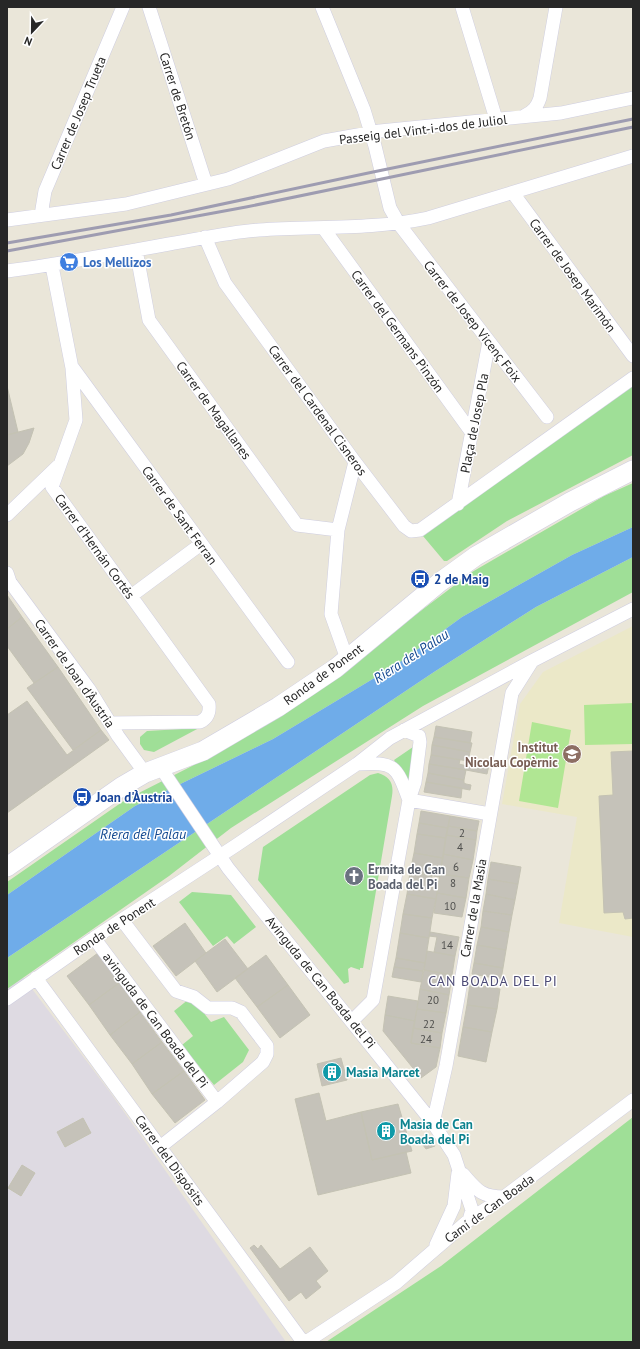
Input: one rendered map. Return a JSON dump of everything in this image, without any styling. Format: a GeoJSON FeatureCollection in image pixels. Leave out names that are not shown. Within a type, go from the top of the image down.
{"type":"FeatureCollection","features":[{"type":"Feature","properties":{"kind":"main road","name":"Ronda de Ponent"},"geometry":{"type":"LineString","coordinates":[[7,867],[121,787],[153,771],[203,751],[240,731],[298,694],[347,659],[440,582],[476,556],[570,502],[633,470]]}},
{"type":"Feature","properties":{"kind":"street","name":"Carrer de Bretón"},"geometry":{"type":"LineString","coordinates":[[148,7],[206,184]]}},
{"type":"Feature","properties":{"kind":"street","name":"Carrer de Josep Vicenç Foix"},"geometry":{"type":"LineString","coordinates":[[322,7],[364,110],[375,146],[390,208],[399,224],[547,417]]}},
{"type":"Feature","properties":{"kind":"street"},"geometry":{"type":"LineString","coordinates":[[462,7],[496,119]]}},
{"type":"Feature","properties":{"kind":"street"},"geometry":{"type":"LineString","coordinates":[[524,116],[534,110],[540,98],[556,7]]}},
{"type":"Feature","properties":{"kind":"street","name":"Carrer de Josep Trueta"},"geometry":{"type":"LineString","coordinates":[[41,215],[45,191],[124,9]]}},
{"type":"Feature","properties":{"kind":"street","name":"Passeig del Vint-i-dos de Juliol"},"geometry":{"type":"LineString","coordinates":[[7,220],[126,204],[206,184],[256,169],[324,141],[370,133],[582,110],[633,98]]}},
{"type":"Feature","properties":{"kind":"street"},"geometry":{"type":"LineString","coordinates":[[7,271],[52,266],[206,237],[259,230],[324,229],[399,224],[428,218],[633,156]]}},
{"type":"Feature","properties":{"kind":"street","name":"Carrer de Josep Marimón"},"geometry":{"type":"LineString","coordinates":[[513,193],[633,356]]}},
{"type":"Feature","properties":{"kind":"street","name":"Carrer del Germans Pinzón"},"geometry":{"type":"LineString","coordinates":[[324,229],[472,433]]}},
{"type":"Feature","properties":{"kind":"street","name":"Carrer del Cardenal Cisneros"},"geometry":{"type":"LineString","coordinates":[[206,237],[225,283],[355,462],[404,526],[411,531],[420,530],[458,504]]}},
{"type":"Feature","properties":{"kind":"street","name":"Carrer de Magallanes"},"geometry":{"type":"LineString","coordinates":[[136,250],[149,320],[154,327],[297,525],[338,530]]}},
{"type":"Feature","properties":{"kind":"street","name":"Carrer d'Hernán Cortés"},"geometry":{"type":"LineString","coordinates":[[52,266],[72,368],[76,420],[52,487],[209,704],[210,713],[200,722],[111,723]]}},
{"type":"Feature","properties":{"kind":"street","name":"Plaça de Josep Pla"},"geometry":{"type":"LineString","coordinates":[[458,504],[489,342]]}},
{"type":"Feature","properties":{"kind":"street","name":"Carrer de Sant Ferran"},"geometry":{"type":"LineString","coordinates":[[72,368],[288,662]]}},
{"type":"Feature","properties":{"kind":"street"},"geometry":{"type":"LineString","coordinates":[[458,504],[633,378]]}},
{"type":"Feature","properties":{"kind":"street"},"geometry":{"type":"LineString","coordinates":[[347,659],[332,614],[338,530],[355,462]]}},
{"type":"Feature","properties":{"kind":"street"},"geometry":{"type":"LineString","coordinates":[[7,515],[59,465]]}},
{"type":"Feature","properties":{"kind":"street"},"geometry":{"type":"LineString","coordinates":[[131,596],[202,544]]}},
{"type":"Feature","properties":{"kind":"street","name":"Carrer de Joan d'Àustria"},"geometry":{"type":"LineString","coordinates":[[7,572],[10,582],[89,689],[111,723],[153,771]]}},
{"type":"Feature","properties":{"kind":"street","name":"Ronda de Ponent"},"geometry":{"type":"LineString","coordinates":[[7,999],[94,938],[357,764],[390,738],[532,661],[633,610]]}},
{"type":"Feature","properties":{"kind":"street","name":"Carrer de la Masia"},"geometry":{"type":"LineString","coordinates":[[433,1123],[446,1066],[512,693],[532,661]]}},
{"type":"Feature","properties":{"kind":"street"},"geometry":{"type":"LineString","coordinates":[[502,678],[507,680],[512,693]]}},
{"type":"Feature","properties":{"kind":"street"},"geometry":{"type":"LineString","coordinates":[[352,1021],[373,1000],[409,800],[415,782],[420,742],[419,736],[404,730]]}},
{"type":"Feature","properties":{"kind":"street"},"geometry":{"type":"LineString","coordinates":[[390,738],[389,757],[392,767]]}},
{"type":"Feature","properties":{"kind":"street"},"geometry":{"type":"LineString","coordinates":[[357,764],[382,762],[392,767],[398,774],[409,800]]}},
{"type":"Feature","properties":{"kind":"street"},"geometry":{"type":"LineString","coordinates":[[153,771],[173,786],[219,856]]}},
{"type":"Feature","properties":{"kind":"street"},"geometry":{"type":"LineString","coordinates":[[409,800],[490,814]]}},
{"type":"Feature","properties":{"kind":"street","name":"Avinguda de Can Boada del Pi"},"geometry":{"type":"LineString","coordinates":[[219,856],[433,1123],[454,1155],[459,1169]]}},
{"type":"Feature","properties":{"kind":"street","name":"Avinguda de Can Boada del Pi"},"geometry":{"type":"LineString","coordinates":[[122,920],[176,991],[194,997],[208,1008],[232,1008],[241,1012],[267,1046],[267,1054],[263,1062],[217,1102],[160,1147]]}},
{"type":"Feature","properties":{"kind":"street","name":"avinguda de Can Boada del Pi"},"geometry":{"type":"LineString","coordinates":[[94,938],[217,1102]]}},
{"type":"Feature","properties":{"kind":"street","name":"Carrer del Dispósits"},"geometry":{"type":"LineString","coordinates":[[36,978],[303,1342]]}},
{"type":"Feature","properties":{"kind":"street","name":"Camí de Can Boada"},"geometry":{"type":"LineString","coordinates":[[306,1342],[396,1283],[469,1220],[504,1197],[633,1100]]}},
{"type":"Feature","properties":{"kind":"street"},"geometry":{"type":"LineString","coordinates":[[459,1169],[480,1193],[490,1197],[504,1197]]}},
{"type":"Feature","properties":{"kind":"street"},"geometry":{"type":"LineString","coordinates":[[436,1248],[454,1206],[459,1169]]}},
{"type":"Feature","properties":{"kind":"street"},"geometry":{"type":"LineString","coordinates":[[454,1206],[460,1218],[469,1220],[472,1210],[459,1169]]}},
{"type":"Feature","properties":{"kind":"shaded area","name":"Institut Nicolau Copèrnic"},"geometry":{"type":"Polygon","coordinates":[[[633,626],[633,937],[559,923],[577,817],[502,804],[520,704],[543,672],[633,626]]]}},
{"type":"Feature","properties":{"kind":"shaded area"},"geometry":{"type":"Polygon","coordinates":[[[23,977],[110,1092],[286,1342],[7,1342],[7,989],[23,977]]]}},
{"type":"Feature","properties":{"kind":"green space"},"geometry":{"type":"Polygon","coordinates":[[[633,382],[633,455],[507,521],[447,561],[444,561],[423,536],[633,382]]]}},
{"type":"Feature","properties":{"kind":"green space"},"geometry":{"type":"Polygon","coordinates":[[[633,483],[633,527],[572,555],[462,617],[396,665],[273,739],[135,806],[7,895],[7,882],[125,800],[192,766],[319,688],[472,572],[604,496],[633,483]]]}},
{"type":"Feature","properties":{"kind":"green space"},"geometry":{"type":"Polygon","coordinates":[[[633,557],[633,592],[423,706],[231,828],[169,876],[7,989],[7,958],[434,672],[536,607],[633,557]]]}},
{"type":"Feature","properties":{"kind":"green space"},"geometry":{"type":"Polygon","coordinates":[[[633,703],[633,744],[585,745],[584,705],[633,703]]]}},
{"type":"Feature","properties":{"kind":"green space"},"geometry":{"type":"Polygon","coordinates":[[[532,722],[571,730],[558,808],[519,801],[532,722]]]}},
{"type":"Feature","properties":{"kind":"green space"},"geometry":{"type":"Polygon","coordinates":[[[199,728],[154,752],[144,750],[140,744],[140,737],[147,731],[199,728]]]}},
{"type":"Feature","properties":{"kind":"green space"},"geometry":{"type":"Polygon","coordinates":[[[413,747],[415,750],[409,783],[394,760],[413,747]]]}},
{"type":"Feature","properties":{"kind":"green space"},"geometry":{"type":"Polygon","coordinates":[[[378,773],[386,776],[392,784],[392,796],[363,968],[360,968],[360,970],[351,967],[348,969],[349,982],[344,984],[258,880],[263,847],[370,775],[378,773]]]}},
{"type":"Feature","properties":{"kind":"green space"},"geometry":{"type":"Polygon","coordinates":[[[192,892],[231,895],[256,927],[234,944],[227,936],[213,946],[179,902],[192,892]]]}},
{"type":"Feature","properties":{"kind":"green space"},"geometry":{"type":"Polygon","coordinates":[[[189,999],[194,1001],[211,1022],[224,1017],[249,1050],[243,1062],[214,1085],[182,1045],[193,1036],[174,1011],[189,999]]]}},
{"type":"Feature","properties":{"kind":"green space"},"geometry":{"type":"Polygon","coordinates":[[[633,1117],[633,1342],[326,1342],[441,1266],[633,1117]]]}},
{"type":"Feature","properties":{"kind":"water","name":"Riera del Palau"},"geometry":{"type":"Polygon","coordinates":[[[633,527],[633,557],[536,607],[434,672],[7,958],[7,895],[135,806],[273,739],[396,665],[462,617],[572,555],[633,527]]]}},
{"type":"Feature","properties":{"kind":"building"},"geometry":{"type":"Polygon","coordinates":[[[7,386],[18,432],[7,435],[7,386]]]}},
{"type":"Feature","properties":{"kind":"building"},"geometry":{"type":"Polygon","coordinates":[[[34,428],[29,443],[23,454],[7,466],[7,435],[34,428]]]}},
{"type":"Feature","properties":{"kind":"building"},"geometry":{"type":"Polygon","coordinates":[[[7,595],[22,617],[7,629],[7,595]]]}},
{"type":"Feature","properties":{"kind":"building"},"geometry":{"type":"Polygon","coordinates":[[[22,617],[58,667],[34,683],[7,646],[7,629],[22,617]]]}},
{"type":"Feature","properties":{"kind":"building"},"geometry":{"type":"Polygon","coordinates":[[[58,667],[101,730],[73,750],[27,688],[58,667]]]}},
{"type":"Feature","properties":{"kind":"building"},"geometry":{"type":"Polygon","coordinates":[[[27,701],[67,755],[101,730],[109,740],[7,813],[7,715],[27,701]]]}},
{"type":"Feature","properties":{"kind":"building"},"geometry":{"type":"Polygon","coordinates":[[[436,726],[472,732],[470,743],[434,737],[436,726]]]}},
{"type":"Feature","properties":{"kind":"building"},"geometry":{"type":"Polygon","coordinates":[[[434,737],[472,743],[470,752],[432,745],[434,737]]]}},
{"type":"Feature","properties":{"kind":"building"},"geometry":{"type":"Polygon","coordinates":[[[432,745],[470,752],[468,761],[431,755],[432,745]]]}},
{"type":"Feature","properties":{"kind":"building"},"geometry":{"type":"Polygon","coordinates":[[[633,751],[633,918],[625,919],[623,912],[604,913],[599,796],[613,795],[611,752],[633,751]]]}},
{"type":"Feature","properties":{"kind":"building"},"geometry":{"type":"Polygon","coordinates":[[[431,755],[460,760],[459,764],[467,766],[466,770],[429,764],[431,755]]]}},
{"type":"Feature","properties":{"kind":"building"},"geometry":{"type":"Polygon","coordinates":[[[468,761],[489,765],[487,774],[466,770],[468,761]]]}},
{"type":"Feature","properties":{"kind":"building"},"geometry":{"type":"Polygon","coordinates":[[[429,764],[466,770],[464,780],[428,773],[429,764]]]}},
{"type":"Feature","properties":{"kind":"building"},"geometry":{"type":"Polygon","coordinates":[[[428,773],[464,780],[464,783],[471,785],[470,790],[426,782],[428,773]]]}},
{"type":"Feature","properties":{"kind":"building"},"geometry":{"type":"Polygon","coordinates":[[[426,782],[462,788],[461,798],[424,792],[426,782]]]}},
{"type":"Feature","properties":{"kind":"building"},"geometry":{"type":"Polygon","coordinates":[[[421,811],[450,816],[448,828],[419,823],[421,811]]]}},
{"type":"Feature","properties":{"kind":"building"},"geometry":{"type":"Polygon","coordinates":[[[450,816],[479,821],[477,831],[448,826],[450,816]]]}},
{"type":"Feature","properties":{"kind":"building"},"geometry":{"type":"Polygon","coordinates":[[[419,823],[448,828],[446,838],[417,834],[419,823]]]}},
{"type":"Feature","properties":{"kind":"building"},"geometry":{"type":"Polygon","coordinates":[[[448,826],[477,831],[476,840],[446,835],[448,826]]]}},
{"type":"Feature","properties":{"kind":"building"},"geometry":{"type":"Polygon","coordinates":[[[417,834],[446,838],[443,858],[414,853],[417,834]]]}},
{"type":"Feature","properties":{"kind":"building"},"geometry":{"type":"Polygon","coordinates":[[[446,835],[476,840],[473,860],[443,854],[446,835]]]}},
{"type":"Feature","properties":{"kind":"building"},"geometry":{"type":"Polygon","coordinates":[[[414,853],[443,858],[439,877],[410,872],[414,853]]]}},
{"type":"Feature","properties":{"kind":"building"},"geometry":{"type":"Polygon","coordinates":[[[443,854],[473,860],[469,878],[440,874],[443,854]]]}},
{"type":"Feature","properties":{"kind":"building"},"geometry":{"type":"Polygon","coordinates":[[[491,862],[521,867],[518,884],[488,879],[491,862]]]}},
{"type":"Feature","properties":{"kind":"building"},"geometry":{"type":"Polygon","coordinates":[[[410,872],[432,876],[430,887],[438,888],[436,899],[407,894],[410,872]]]}},
{"type":"Feature","properties":{"kind":"building"},"geometry":{"type":"Polygon","coordinates":[[[440,874],[469,878],[466,898],[437,893],[440,874]]]}},
{"type":"Feature","properties":{"kind":"building"},"geometry":{"type":"Polygon","coordinates":[[[488,879],[518,884],[515,900],[486,894],[488,879]]]}},
{"type":"Feature","properties":{"kind":"building"},"geometry":{"type":"Polygon","coordinates":[[[437,893],[466,898],[462,917],[434,913],[437,893]]]}},
{"type":"Feature","properties":{"kind":"building"},"geometry":{"type":"Polygon","coordinates":[[[407,894],[436,899],[432,918],[403,914],[407,894]]]}},
{"type":"Feature","properties":{"kind":"building"},"geometry":{"type":"Polygon","coordinates":[[[486,894],[515,900],[512,915],[483,911],[486,894]]]}},
{"type":"Feature","properties":{"kind":"building"},"geometry":{"type":"Polygon","coordinates":[[[483,911],[512,915],[509,932],[481,927],[483,911]]]}},
{"type":"Feature","properties":{"kind":"building"},"geometry":{"type":"Polygon","coordinates":[[[403,914],[432,918],[429,938],[400,933],[403,914]]]}},
{"type":"Feature","properties":{"kind":"building"},"geometry":{"type":"Polygon","coordinates":[[[185,923],[206,953],[176,976],[153,946],[185,923]]]}},
{"type":"Feature","properties":{"kind":"building"},"geometry":{"type":"Polygon","coordinates":[[[481,927],[509,932],[506,950],[477,945],[481,927]]]}},
{"type":"Feature","properties":{"kind":"building"},"geometry":{"type":"Polygon","coordinates":[[[430,932],[459,937],[455,956],[434,952],[437,937],[429,936],[430,932]]]}},
{"type":"Feature","properties":{"kind":"building"},"geometry":{"type":"Polygon","coordinates":[[[400,933],[429,938],[425,963],[396,958],[400,933]]]}},
{"type":"Feature","properties":{"kind":"building"},"geometry":{"type":"Polygon","coordinates":[[[225,939],[248,969],[217,992],[195,961],[225,939]]]}},
{"type":"Feature","properties":{"kind":"building"},"geometry":{"type":"Polygon","coordinates":[[[477,945],[506,950],[503,968],[474,963],[477,945]]]}},
{"type":"Feature","properties":{"kind":"building"},"geometry":{"type":"Polygon","coordinates":[[[427,951],[455,956],[452,975],[424,970],[427,951]]]}},
{"type":"Feature","properties":{"kind":"building"},"geometry":{"type":"Polygon","coordinates":[[[98,953],[119,983],[89,1005],[67,976],[98,953]]]}},
{"type":"Feature","properties":{"kind":"building"},"geometry":{"type":"Polygon","coordinates":[[[266,955],[288,985],[257,1007],[235,978],[266,955]]]}},
{"type":"Feature","properties":{"kind":"building"},"geometry":{"type":"Polygon","coordinates":[[[396,958],[425,963],[423,971],[394,967],[396,958]]]}},
{"type":"Feature","properties":{"kind":"building"},"geometry":{"type":"Polygon","coordinates":[[[474,963],[503,968],[501,979],[472,974],[474,963]]]}},
{"type":"Feature","properties":{"kind":"building"},"geometry":{"type":"Polygon","coordinates":[[[394,967],[423,971],[421,982],[392,977],[394,967]]]}},
{"type":"Feature","properties":{"kind":"building"},"geometry":{"type":"Polygon","coordinates":[[[424,970],[452,975],[449,995],[420,989],[424,970]]]}},
{"type":"Feature","properties":{"kind":"building"},"geometry":{"type":"Polygon","coordinates":[[[119,983],[140,1012],[110,1035],[89,1005],[119,983]]]}},
{"type":"Feature","properties":{"kind":"building"},"geometry":{"type":"Polygon","coordinates":[[[470,984],[500,989],[497,1009],[467,1005],[470,984]]]}},
{"type":"Feature","properties":{"kind":"building"},"geometry":{"type":"Polygon","coordinates":[[[288,985],[310,1015],[280,1038],[257,1007],[288,985]]]}},
{"type":"Feature","properties":{"kind":"building"},"geometry":{"type":"Polygon","coordinates":[[[420,989],[449,995],[446,1013],[417,1009],[420,989]]]}},
{"type":"Feature","properties":{"kind":"building"},"geometry":{"type":"Polygon","coordinates":[[[388,996],[418,1001],[415,1021],[385,1015],[388,996]]]}},
{"type":"Feature","properties":{"kind":"building"},"geometry":{"type":"Polygon","coordinates":[[[467,1005],[497,1009],[492,1032],[463,1027],[467,1005]]]}},
{"type":"Feature","properties":{"kind":"building"},"geometry":{"type":"Polygon","coordinates":[[[417,1009],[446,1013],[442,1033],[413,1028],[417,1009]]]}},
{"type":"Feature","properties":{"kind":"building"},"geometry":{"type":"Polygon","coordinates":[[[140,1012],[162,1042],[132,1064],[110,1035],[140,1012]]]}},
{"type":"Feature","properties":{"kind":"building"},"geometry":{"type":"Polygon","coordinates":[[[385,1015],[415,1021],[411,1043],[440,1048],[436,1067],[421,1078],[383,1031],[385,1015]]]}},
{"type":"Feature","properties":{"kind":"building"},"geometry":{"type":"Polygon","coordinates":[[[463,1027],[492,1032],[486,1062],[458,1056],[463,1027]]]}},
{"type":"Feature","properties":{"kind":"building"},"geometry":{"type":"Polygon","coordinates":[[[413,1028],[442,1033],[440,1048],[411,1043],[413,1028]]]}},
{"type":"Feature","properties":{"kind":"building"},"geometry":{"type":"Polygon","coordinates":[[[162,1042],[184,1071],[152,1094],[132,1064],[162,1042]]]}},
{"type":"Feature","properties":{"kind":"building","name":"Masia Marcet"},"geometry":{"type":"Polygon","coordinates":[[[341,1058],[347,1080],[322,1086],[317,1064],[341,1058]]]}},
{"type":"Feature","properties":{"kind":"building"},"geometry":{"type":"Polygon","coordinates":[[[184,1071],[205,1100],[175,1123],[152,1094],[184,1071]]]}},
{"type":"Feature","properties":{"kind":"building"},"geometry":{"type":"Polygon","coordinates":[[[319,1093],[326,1121],[361,1112],[372,1160],[406,1152],[411,1173],[318,1195],[295,1099],[319,1093]]]}},
{"type":"Feature","properties":{"kind":"building","name":"Masia de Can Boada del Pi"},"geometry":{"type":"Polygon","coordinates":[[[398,1104],[412,1151],[372,1160],[361,1112],[398,1104]]]}},
{"type":"Feature","properties":{"kind":"building"},"geometry":{"type":"Polygon","coordinates":[[[83,1118],[91,1133],[65,1147],[57,1132],[83,1118]]]}},
{"type":"Feature","properties":{"kind":"building"},"geometry":{"type":"Polygon","coordinates":[[[430,1139],[435,1146],[426,1149],[420,1141],[430,1139]]]}},
{"type":"Feature","properties":{"kind":"building"},"geometry":{"type":"Polygon","coordinates":[[[22,1165],[35,1173],[21,1196],[8,1188],[22,1165]]]}},
{"type":"Feature","properties":{"kind":"building"},"geometry":{"type":"Polygon","coordinates":[[[254,1245],[258,1249],[261,1245],[280,1269],[310,1247],[328,1271],[316,1281],[321,1287],[306,1299],[301,1292],[289,1301],[250,1248],[254,1245]]]}},
{"type":"Feature","properties":{"kind":"railway"},"geometry":{"type":"LineString","coordinates":[[7,243],[171,215],[633,119]]}},
{"type":"Feature","properties":{"kind":"railway"},"geometry":{"type":"LineString","coordinates":[[7,251],[246,207],[633,127]]}},
{"type":"Feature","properties":{"kind":"place","name":"Los Mellizos"},"geometry":{"type":"Point","coordinates":[69,262]}},
{"type":"Feature","properties":{"kind":"place","name":"2 de Maig"},"geometry":{"type":"Point","coordinates":[420,579]}},
{"type":"Feature","properties":{"kind":"place","name":"Institut Nicolau Copèrnic"},"geometry":{"type":"Point","coordinates":[572,754]}},
{"type":"Feature","properties":{"kind":"place","name":"Joan d'Àustria"},"geometry":{"type":"Point","coordinates":[82,797]}},
{"type":"Feature","properties":{"kind":"place","name":"Ermita de Can Boada del Pi"},"geometry":{"type":"Point","coordinates":[354,876]}},
{"type":"Feature","properties":{"kind":"place","name":"Masia Marcet"},"geometry":{"type":"Point","coordinates":[332,1072]}},
{"type":"Feature","properties":{"kind":"place","name":"Masia de Can Boada del Pi"},"geometry":{"type":"Point","coordinates":[386,1131]}},
{"type":"Feature","properties":{"kind":"district","name":"CAN BOADA DEL PI"},"geometry":{"type":"Point","coordinates":[493,981]}}]}
